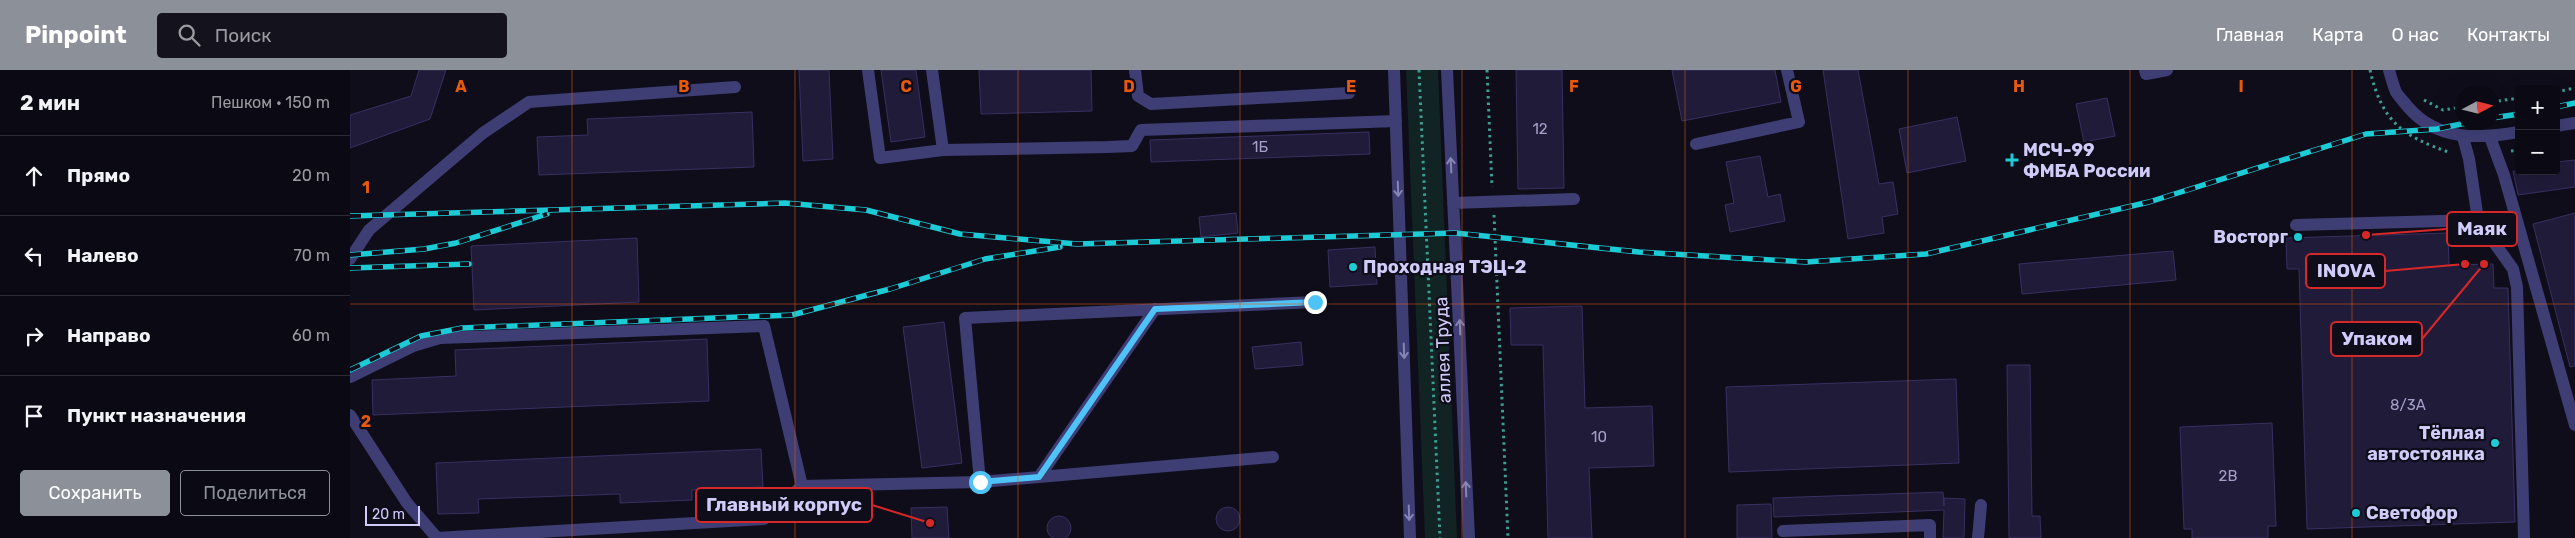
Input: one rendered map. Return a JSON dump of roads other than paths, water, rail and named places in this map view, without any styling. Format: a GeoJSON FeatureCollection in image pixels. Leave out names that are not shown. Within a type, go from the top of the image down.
{"type":"FeatureCollection","features":[{"type":"Feature","properties":{"kind":"street"},"geometry":{"type":"LineString","coordinates":[[868,70],[880,158],[944,150],[1132,146],[1141,130],[1396,121]]}},
{"type":"Feature","properties":{"kind":"street"},"geometry":{"type":"LineString","coordinates":[[932,70],[944,150]]}},
{"type":"Feature","properties":{"kind":"street"},"geometry":{"type":"LineString","coordinates":[[1135,70],[1138,96],[1151,104],[1349,93]]}},
{"type":"Feature","properties":{"kind":"street"},"geometry":{"type":"LineString","coordinates":[[1394,70],[1410,538]]}},
{"type":"Feature","properties":{"kind":"street","name":"аллея Труда"},"geometry":{"type":"LineString","coordinates":[[1447,70],[1468,538]]}},
{"type":"Feature","properties":{"kind":"street"},"geometry":{"type":"LineString","coordinates":[[1696,144],[1799,122],[1788,70]]}},
{"type":"Feature","properties":{"kind":"street"},"geometry":{"type":"LineString","coordinates":[[2145,70],[2146,74],[2167,70]]}},
{"type":"Feature","properties":{"kind":"street"},"geometry":{"type":"LineString","coordinates":[[2389,70],[2396,93],[2414,114],[2437,129],[2463,137],[2490,137],[2515,133]]}},
{"type":"Feature","properties":{"kind":"street"},"geometry":{"type":"LineString","coordinates":[[350,259],[369,230],[483,133],[528,102],[735,87]]}},
{"type":"Feature","properties":{"kind":"street"},"geometry":{"type":"LineString","coordinates":[[2560,125],[2575,123]]}},
{"type":"Feature","properties":{"kind":"street"},"geometry":{"type":"LineString","coordinates":[[2463,137],[2469,159],[2478,220],[2513,269],[2517,287],[2524,538]]}},
{"type":"Feature","properties":{"kind":"street"},"geometry":{"type":"LineString","coordinates":[[2490,137],[2504,175],[2575,425]]}},
{"type":"Feature","properties":{"kind":"street"},"geometry":{"type":"LineString","coordinates":[[1453,203],[1574,199]]}},
{"type":"Feature","properties":{"kind":"street"},"geometry":{"type":"LineString","coordinates":[[2296,225],[2478,220]]}},
{"type":"Feature","properties":{"kind":"street"},"geometry":{"type":"LineString","coordinates":[[980,482],[965,318],[1315,302]]}},
{"type":"Feature","properties":{"kind":"street"},"geometry":{"type":"LineString","coordinates":[[1039,477],[1155,309]]}},
{"type":"Feature","properties":{"kind":"street"},"geometry":{"type":"LineString","coordinates":[[350,377],[413,346],[440,338],[764,326],[802,486]]}},
{"type":"Feature","properties":{"kind":"street"},"geometry":{"type":"LineString","coordinates":[[350,415],[407,503],[436,538],[764,519],[802,486],[980,482],[1273,457]]}},
{"type":"Feature","properties":{"kind":"street"},"geometry":{"type":"LineString","coordinates":[[1978,538],[1981,505]]}},
{"type":"Feature","properties":{"kind":"street"},"geometry":{"type":"LineString","coordinates":[[1783,531],[1930,525],[1930,538]]}},
{"type":"Feature","properties":{"kind":"railway"},"geometry":{"type":"LineString","coordinates":[[2560,106],[2575,103]]}},
{"type":"Feature","properties":{"kind":"railway"},"geometry":{"type":"LineString","coordinates":[[2500,117],[2515,115]]}},
{"type":"Feature","properties":{"kind":"railway"},"geometry":{"type":"LineString","coordinates":[[350,216],[785,203],[866,210],[960,234],[1077,244],[1455,233],[1639,252],[1806,262],[1926,254],[2149,202],[2366,134],[2437,129],[2455,125]]}},
{"type":"Feature","properties":{"kind":"railway"},"geometry":{"type":"LineString","coordinates":[[350,255],[424,249],[456,243],[547,214]]}},
{"type":"Feature","properties":{"kind":"railway"},"geometry":{"type":"LineString","coordinates":[[350,370],[421,336],[462,328],[792,315],[890,289],[985,259],[1060,247]]}},
{"type":"Feature","properties":{"kind":"railway"},"geometry":{"type":"LineString","coordinates":[[350,268],[469,264]]}},
{"type":"Feature","properties":{"kind":"place","name":"МСЧ-99 ФМБА России"},"geometry":{"type":"Point","coordinates":[2012,160]}},
{"type":"Feature","properties":{"kind":"place","name":"Маяк"},"geometry":{"type":"Point","coordinates":[2366,235]}},
{"type":"Feature","properties":{"kind":"place","name":"Восторг"},"geometry":{"type":"Point","coordinates":[2298,237]}},
{"type":"Feature","properties":{"kind":"place","name":"INOVA"},"geometry":{"type":"Point","coordinates":[2465,264]}},
{"type":"Feature","properties":{"kind":"place","name":"Упаком"},"geometry":{"type":"Point","coordinates":[2484,264]}},
{"type":"Feature","properties":{"kind":"place","name":"Проходная ТЭЦ-2"},"geometry":{"type":"Point","coordinates":[1353,267]}},
{"type":"Feature","properties":{"kind":"place","name":"Тёплая автостоянка"},"geometry":{"type":"Point","coordinates":[2495,443]}},
{"type":"Feature","properties":{"kind":"place","name":"Светофор"},"geometry":{"type":"Point","coordinates":[2356,513]}},
{"type":"Feature","properties":{"kind":"place","name":"Главный корпус"},"geometry":{"type":"Point","coordinates":[930,523]}}]}
